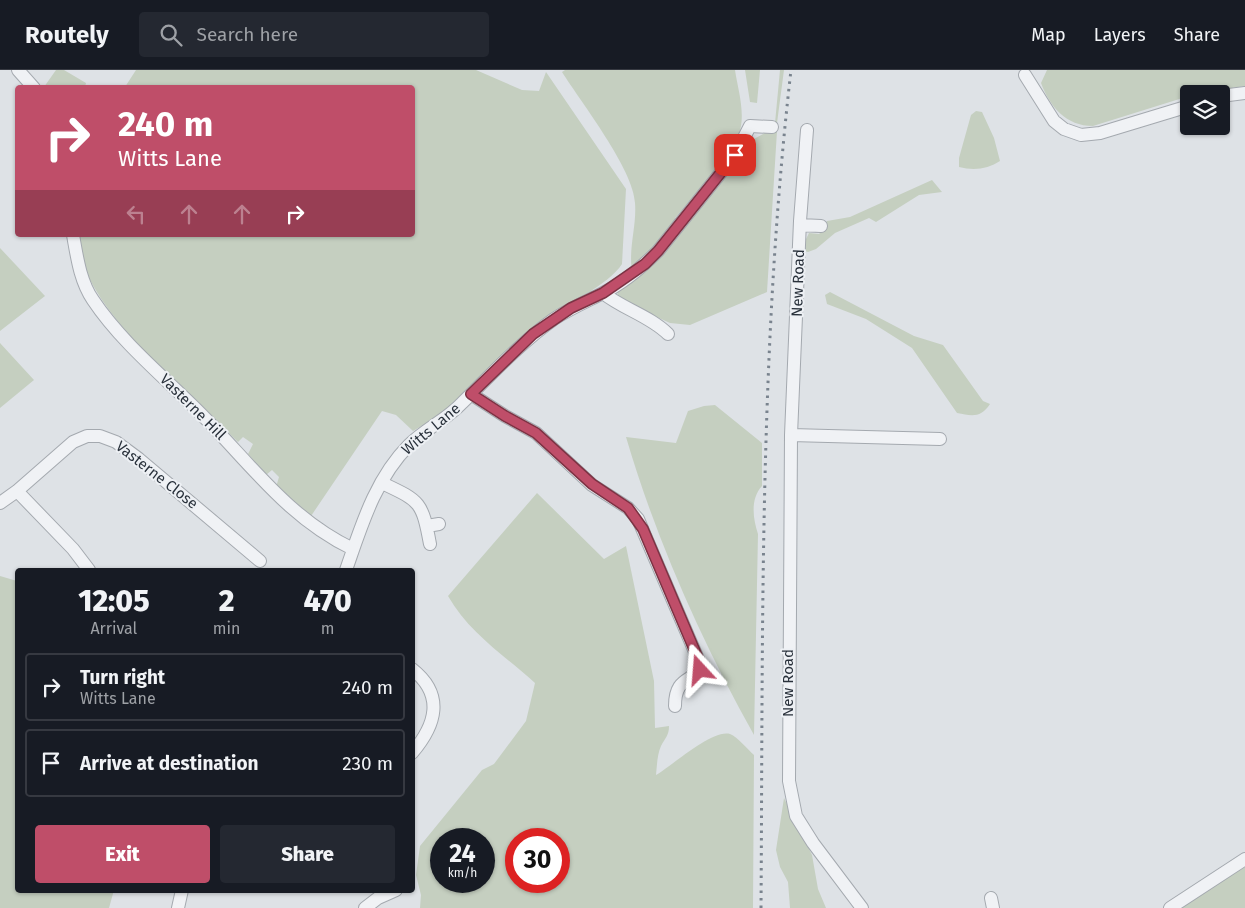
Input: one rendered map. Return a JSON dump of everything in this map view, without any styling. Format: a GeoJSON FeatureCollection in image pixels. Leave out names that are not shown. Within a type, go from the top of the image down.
{"type":"FeatureCollection","features":[{"type":"Feature","properties":{"kind":"street"},"geometry":{"type":"LineString","coordinates":[[18,70],[31,85]]}},
{"type":"Feature","properties":{"kind":"street"},"geometry":{"type":"LineString","coordinates":[[1025,74],[1054,122],[1064,129],[1082,135],[1100,133],[1180,109]]}},
{"type":"Feature","properties":{"kind":"street"},"geometry":{"type":"LineString","coordinates":[[1230,95],[1245,93]]}},
{"type":"Feature","properties":{"kind":"street","name":"Witts Lane"},"geometry":{"type":"LineString","coordinates":[[347,568],[352,549],[382,483],[407,447],[421,434],[444,420],[533,334],[571,308],[603,293],[645,264],[658,251],[735,155],[750,126],[772,126]]}},
{"type":"Feature","properties":{"kind":"street","name":"New Road"},"geometry":{"type":"LineString","coordinates":[[807,130],[800,226],[791,435],[789,781],[796,816],[813,843],[862,908]]}},
{"type":"Feature","properties":{"kind":"street"},"geometry":{"type":"LineString","coordinates":[[800,226],[821,226]]}},
{"type":"Feature","properties":{"kind":"street","name":"Vasterne Hill"},"geometry":{"type":"LineString","coordinates":[[73,237],[81,275],[93,300],[122,335],[240,453],[290,508],[314,528],[352,549]]}},
{"type":"Feature","properties":{"kind":"street"},"geometry":{"type":"LineString","coordinates":[[603,293],[620,306],[659,325],[668,334]]}},
{"type":"Feature","properties":{"kind":"street"},"geometry":{"type":"LineString","coordinates":[[471,394],[536,433],[592,484],[628,508],[638,519],[701,666],[699,671],[684,681],[678,688],[674,706]]}},
{"type":"Feature","properties":{"kind":"street","name":"Vasterne Close"},"geometry":{"type":"LineString","coordinates":[[0,503],[17,491],[78,438],[93,435],[106,437],[139,459],[260,561]]}},
{"type":"Feature","properties":{"kind":"street"},"geometry":{"type":"LineString","coordinates":[[791,435],[940,439]]}},
{"type":"Feature","properties":{"kind":"street"},"geometry":{"type":"LineString","coordinates":[[382,483],[418,503],[433,525],[430,544]]}},
{"type":"Feature","properties":{"kind":"street"},"geometry":{"type":"LineString","coordinates":[[17,491],[79,554],[88,568]]}},
{"type":"Feature","properties":{"kind":"street"},"geometry":{"type":"LineString","coordinates":[[415,672],[428,686],[433,706],[430,726],[415,748]]}},
{"type":"Feature","properties":{"kind":"street"},"geometry":{"type":"LineString","coordinates":[[1170,908],[1245,858]]}},
{"type":"Feature","properties":{"kind":"street"},"geometry":{"type":"LineString","coordinates":[[178,908],[181,893]]}},
{"type":"Feature","properties":{"kind":"street"},"geometry":{"type":"LineString","coordinates":[[365,908],[378,898],[389,893]]}},
{"type":"Feature","properties":{"kind":"green space"},"geometry":{"type":"Polygon","coordinates":[[[56,70],[64,70],[86,83],[86,85],[45,85],[56,70]]]}},
{"type":"Feature","properties":{"kind":"green space"},"geometry":{"type":"Polygon","coordinates":[[[136,70],[476,70],[522,90],[539,91],[546,72],[626,189],[622,264],[616,272],[597,287],[529,330],[466,393],[429,422],[413,431],[396,415],[382,411],[309,519],[276,487],[279,477],[272,470],[266,475],[248,454],[253,444],[243,437],[238,442],[156,364],[117,320],[88,276],[78,237],[415,237],[415,85],[126,85],[136,70]]]}},
{"type":"Feature","properties":{"kind":"green space"},"geometry":{"type":"Polygon","coordinates":[[[565,70],[735,70],[742,110],[739,134],[709,178],[675,218],[681,226],[690,219],[752,140],[772,129],[777,131],[767,292],[690,325],[670,323],[619,300],[617,291],[633,276],[631,257],[635,203],[632,189],[626,173],[605,136],[562,72],[565,70]]]}},
{"type":"Feature","properties":{"kind":"green space"},"geometry":{"type":"Polygon","coordinates":[[[745,70],[760,70],[757,103],[750,102],[745,70]]]}},
{"type":"Feature","properties":{"kind":"green space"},"geometry":{"type":"Polygon","coordinates":[[[780,70],[784,70],[777,123],[775,123],[780,70]]]}},
{"type":"Feature","properties":{"kind":"green space"},"geometry":{"type":"Polygon","coordinates":[[[1047,70],[1245,70],[1245,86],[1230,88],[1230,85],[1180,85],[1180,99],[1093,126],[1075,123],[1060,114],[1049,100],[1041,83],[1047,70]]]}},
{"type":"Feature","properties":{"kind":"green space"},"geometry":{"type":"Polygon","coordinates":[[[976,111],[982,112],[994,138],[1000,161],[991,166],[981,168],[959,167],[959,158],[971,115],[976,111]]]}},
{"type":"Feature","properties":{"kind":"green space"},"geometry":{"type":"Polygon","coordinates":[[[932,180],[942,192],[919,195],[876,222],[869,218],[835,233],[816,249],[808,252],[804,251],[804,243],[809,233],[819,234],[825,228],[827,221],[850,217],[932,180]]]}},
{"type":"Feature","properties":{"kind":"green space"},"geometry":{"type":"Polygon","coordinates":[[[0,248],[45,296],[0,331],[0,248]]]}},
{"type":"Feature","properties":{"kind":"green space"},"geometry":{"type":"Polygon","coordinates":[[[830,292],[914,336],[943,345],[983,401],[990,404],[987,409],[976,415],[957,413],[912,348],[866,319],[827,304],[825,295],[830,292]]]}},
{"type":"Feature","properties":{"kind":"green space"},"geometry":{"type":"Polygon","coordinates":[[[0,343],[34,380],[0,408],[0,343]]]}},
{"type":"Feature","properties":{"kind":"green space"},"geometry":{"type":"Polygon","coordinates":[[[715,405],[762,443],[762,486],[754,503],[758,534],[754,735],[698,627],[682,590],[638,476],[626,437],[676,443],[688,411],[715,405]]]}},
{"type":"Feature","properties":{"kind":"green space"},"geometry":{"type":"Polygon","coordinates":[[[537,493],[604,559],[626,546],[654,681],[655,728],[669,726],[668,735],[661,746],[657,760],[656,775],[703,742],[722,734],[730,734],[754,755],[753,908],[420,908],[421,895],[416,875],[420,846],[430,834],[430,893],[495,893],[495,828],[435,828],[482,770],[494,764],[526,721],[535,683],[488,643],[456,609],[448,596],[537,493]]]}},
{"type":"Feature","properties":{"kind":"green space"},"geometry":{"type":"Polygon","coordinates":[[[0,576],[15,580],[15,893],[113,893],[109,908],[0,908],[0,576]]]}},
{"type":"Feature","properties":{"kind":"green space"},"geometry":{"type":"Polygon","coordinates":[[[784,798],[812,855],[818,889],[826,908],[790,908],[788,882],[780,867],[776,850],[784,798]]]}},
{"type":"Feature","properties":{"kind":"green space"},"geometry":{"type":"Polygon","coordinates":[[[1245,867],[1245,908],[1177,908],[1245,867]]]}},
{"type":"Feature","properties":{"kind":"railway"},"geometry":{"type":"LineString","coordinates":[[761,908],[763,593],[768,383],[773,279],[791,70]]}},
{"type":"Feature","properties":{"kind":"route"},"geometry":{"type":"LineString","coordinates":[[700,670],[700,663],[643,529],[634,513],[592,484],[536,433],[471,394],[533,334],[571,308],[603,293],[645,264],[658,251],[735,155]]}}]}
